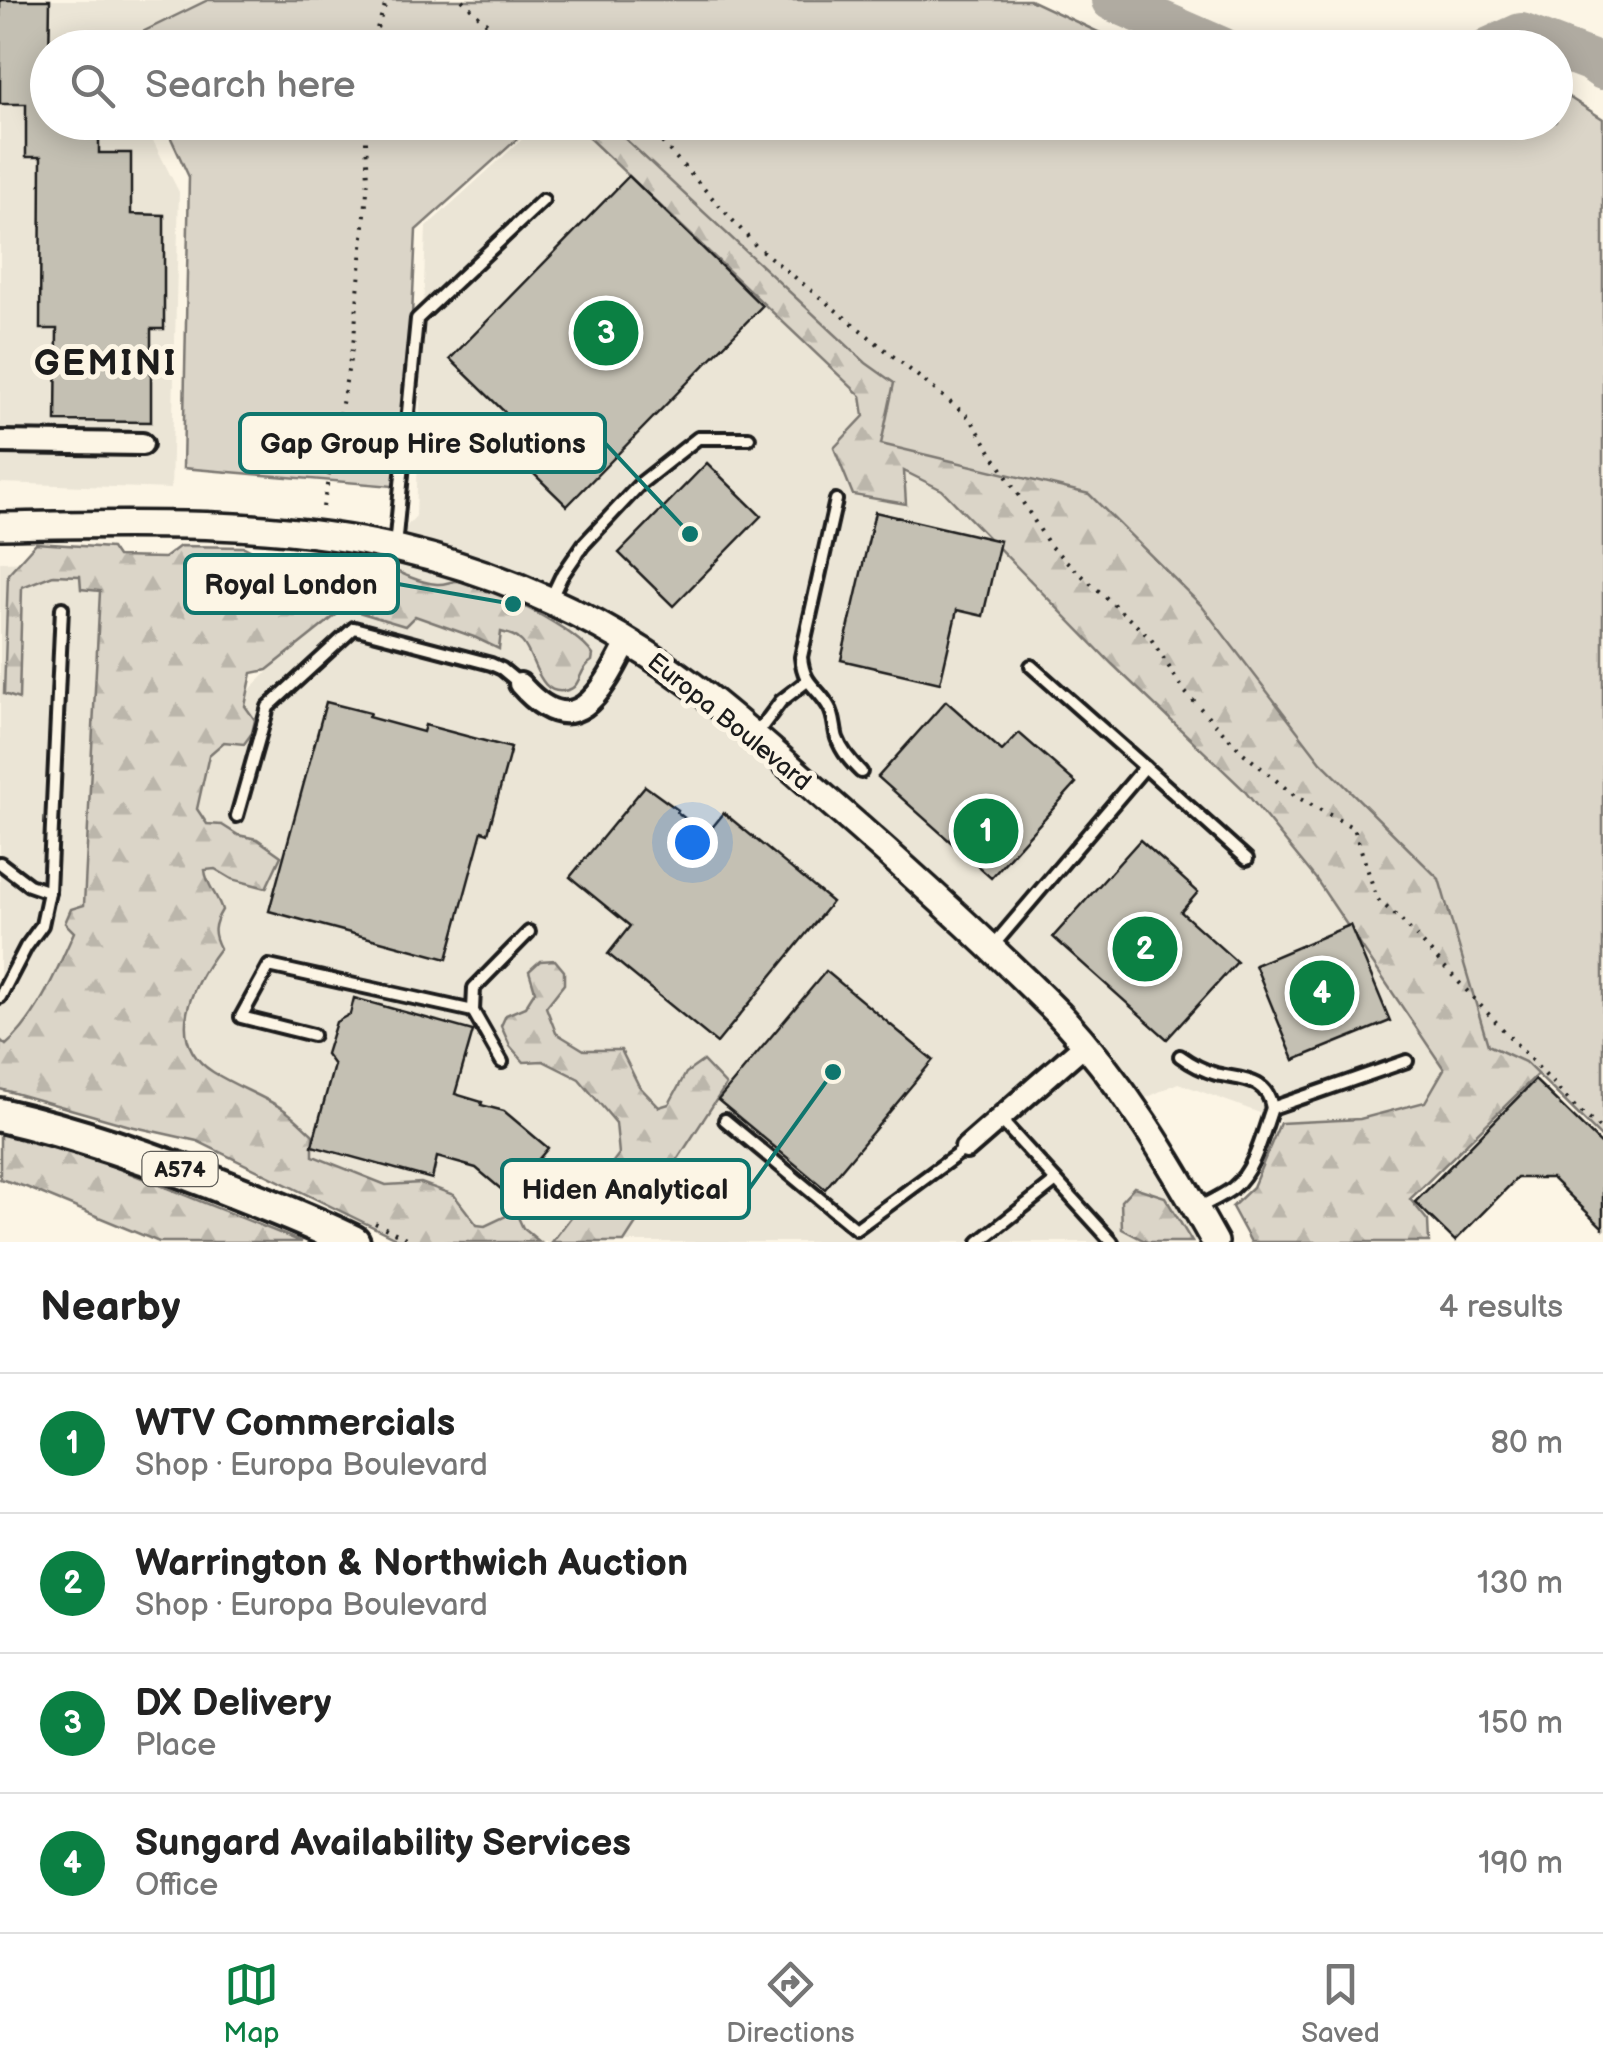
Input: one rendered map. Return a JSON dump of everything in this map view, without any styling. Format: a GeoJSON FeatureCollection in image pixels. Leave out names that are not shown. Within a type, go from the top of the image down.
{"type":"FeatureCollection","features":[{"type":"Feature","properties":{"kind":"main road","name":"A574"},"geometry":{"type":"LineString","coordinates":[[0,1115],[164,1163],[354,1242]]}},
{"type":"Feature","properties":{"kind":"street"},"geometry":{"type":"LineString","coordinates":[[0,442],[142,444]]}},
{"type":"Feature","properties":{"kind":"street","name":"Europa Boulevard"},"geometry":{"type":"LineString","coordinates":[[0,526],[262,530],[317,534],[395,548],[443,560],[550,600],[628,642],[695,686],[755,736],[1036,990],[1086,1043],[1132,1102],[1215,1242]]}},
{"type":"Feature","properties":{"kind":"street"},"geometry":{"type":"LineString","coordinates":[[520,684],[550,710],[573,712],[597,694],[628,642]]}},
{"type":"Feature","properties":{"kind":"street"},"geometry":{"type":"LineString","coordinates":[[966,1148],[1086,1043]]}},
{"type":"Feature","properties":{"kind":"lane"},"geometry":{"type":"LineString","coordinates":[[395,548],[417,319],[544,200]]}},
{"type":"Feature","properties":{"kind":"lane"},"geometry":{"type":"LineString","coordinates":[[550,600],[560,576],[582,545],[669,460],[698,438],[749,438]]}},
{"type":"Feature","properties":{"kind":"lane"},"geometry":{"type":"LineString","coordinates":[[836,500],[802,645],[802,670],[807,682],[830,708],[843,751],[861,772]]}},
{"type":"Feature","properties":{"kind":"lane"},"geometry":{"type":"LineString","coordinates":[[0,526],[0,538]]}},
{"type":"Feature","properties":{"kind":"lane"},"geometry":{"type":"LineString","coordinates":[[0,996],[42,925],[49,892],[62,608]]}},
{"type":"Feature","properties":{"kind":"lane"},"geometry":{"type":"LineString","coordinates":[[237,816],[268,707],[354,628],[491,664],[520,684]]}},
{"type":"Feature","properties":{"kind":"lane"},"geometry":{"type":"LineString","coordinates":[[1031,666],[1247,859]]}},
{"type":"Feature","properties":{"kind":"lane"},"geometry":{"type":"LineString","coordinates":[[755,736],[781,701],[807,682]]}},
{"type":"Feature","properties":{"kind":"lane"},"geometry":{"type":"LineString","coordinates":[[991,948],[1145,767]]}},
{"type":"Feature","properties":{"kind":"lane"},"geometry":{"type":"LineString","coordinates":[[0,862],[29,886],[49,892]]}},
{"type":"Feature","properties":{"kind":"lane"},"geometry":{"type":"LineString","coordinates":[[502,1062],[473,1011],[474,988],[529,932]]}},
{"type":"Feature","properties":{"kind":"lane"},"geometry":{"type":"LineString","coordinates":[[312,1035],[242,1018],[269,966],[473,1011]]}},
{"type":"Feature","properties":{"kind":"lane"},"geometry":{"type":"LineString","coordinates":[[1180,1056],[1216,1074],[1252,1080],[1264,1087],[1272,1108],[1236,1187],[1196,1208]]}},
{"type":"Feature","properties":{"kind":"lane"},"geometry":{"type":"LineString","coordinates":[[1272,1108],[1407,1062]]}},
{"type":"Feature","properties":{"kind":"lane"},"geometry":{"type":"LineString","coordinates":[[1000,1119],[1112,1242]]}},
{"type":"Feature","properties":{"kind":"lane"},"geometry":{"type":"LineString","coordinates":[[725,1120],[856,1229],[966,1148]]}},
{"type":"Feature","properties":{"kind":"lane"},"geometry":{"type":"LineString","coordinates":[[980,1242],[1056,1182]]}},
{"type":"Feature","properties":{"kind":"path"},"geometry":{"type":"LineString","coordinates":[[376,30],[387,0]]}},
{"type":"Feature","properties":{"kind":"path"},"geometry":{"type":"LineString","coordinates":[[462,0],[494,30]]}},
{"type":"Feature","properties":{"kind":"path"},"geometry":{"type":"LineString","coordinates":[[322,507],[354,338],[368,180],[366,140]]}},
{"type":"Feature","properties":{"kind":"path"},"geometry":{"type":"LineString","coordinates":[[660,140],[756,246],[970,418],[1050,546],[1151,638],[1185,692],[1242,752],[1296,796],[1354,828],[1377,900],[1401,920],[1576,1108],[1603,1131]]}},
{"type":"Feature","properties":{"kind":"shaded area"},"geometry":{"type":"Polygon","coordinates":[[[0,0],[211,0],[154,30],[30,30],[30,140],[153,140],[179,192],[171,489],[0,483],[0,0]]]}},
{"type":"Feature","properties":{"kind":"shaded area"},"geometry":{"type":"Polygon","coordinates":[[[521,140],[612,140],[1289,812],[1467,1031],[1425,1102],[1360,1119],[1287,1123],[1178,1083],[1120,1110],[1197,1242],[478,1242],[294,1164],[177,1077],[203,737],[416,516],[426,227],[521,140]]]}},
{"type":"Feature","properties":{"kind":"shaded area"},"geometry":{"type":"Polygon","coordinates":[[[118,559],[97,945],[0,1080],[0,562],[118,559]]]}},
{"type":"Feature","properties":{"kind":"green space"},"geometry":{"type":"Polygon","coordinates":[[[208,0],[1030,0],[1094,30],[146,30],[208,0]]]}},
{"type":"Feature","properties":{"kind":"green space"},"geometry":{"type":"Polygon","coordinates":[[[1573,100],[1603,119],[1603,1139],[1525,1062],[1488,1045],[1439,879],[1321,762],[1201,605],[1089,494],[881,444],[894,383],[866,363],[626,140],[1573,140],[1573,100]]]}},
{"type":"Feature","properties":{"kind":"green space"},"geometry":{"type":"Polygon","coordinates":[[[172,140],[516,140],[416,230],[404,487],[183,468],[189,177],[172,140]]]}},
{"type":"Feature","properties":{"kind":"green space"},"geometry":{"type":"Polygon","coordinates":[[[591,140],[729,140],[1329,673],[1546,1066],[1410,1199],[1428,1221],[1429,1242],[1251,1242],[1232,1207],[1253,1187],[1280,1123],[1360,1119],[1425,1102],[1444,1069],[1316,879],[1243,789],[1112,664],[942,490],[904,471],[906,504],[853,495],[834,448],[864,416],[861,396],[591,140]]]}},
{"type":"Feature","properties":{"kind":"green space"},"geometry":{"type":"Polygon","coordinates":[[[36,543],[111,548],[117,557],[164,558],[180,546],[244,547],[269,560],[266,575],[278,581],[283,568],[296,563],[306,565],[315,558],[362,566],[372,559],[420,581],[459,581],[491,591],[552,621],[593,655],[575,685],[558,691],[544,683],[527,649],[513,636],[501,632],[499,649],[415,616],[405,626],[345,608],[267,670],[252,673],[245,706],[255,720],[252,733],[244,744],[224,742],[209,755],[197,809],[207,824],[222,825],[238,835],[257,839],[281,856],[266,888],[232,879],[215,869],[205,870],[222,910],[215,929],[220,948],[200,978],[187,1012],[189,1044],[198,1059],[213,1072],[291,1115],[313,1135],[313,1156],[386,1185],[421,1183],[454,1195],[477,1225],[485,1226],[510,1214],[518,1217],[523,1228],[540,1242],[404,1242],[197,1141],[0,1089],[0,1040],[6,1045],[37,1007],[74,932],[65,923],[71,909],[84,905],[100,591],[81,589],[80,576],[53,575],[22,587],[19,699],[4,694],[8,574],[36,543]]]}},
{"type":"Feature","properties":{"kind":"green space"},"geometry":{"type":"Polygon","coordinates":[[[555,960],[564,971],[564,984],[546,1007],[556,1033],[584,1050],[621,1050],[639,1086],[659,1107],[669,1104],[686,1073],[703,1061],[726,1085],[624,1242],[552,1242],[619,1154],[616,1123],[579,1079],[543,1061],[524,1062],[510,1046],[501,1026],[506,1015],[525,1007],[535,991],[529,971],[540,961],[555,960]]]}},
{"type":"Feature","properties":{"kind":"green space"},"geometry":{"type":"Polygon","coordinates":[[[0,1131],[87,1156],[302,1242],[159,1242],[0,1179],[0,1131]]]}},
{"type":"Feature","properties":{"kind":"green space"},"geometry":{"type":"Polygon","coordinates":[[[1134,1187],[1165,1197],[1192,1242],[1147,1242],[1122,1229],[1121,1201],[1134,1187]]]}},
{"type":"Feature","properties":{"kind":"building"},"geometry":{"type":"Polygon","coordinates":[[[0,0],[50,0],[50,30],[30,30],[30,140],[99,140],[99,153],[131,153],[131,214],[164,215],[164,329],[151,329],[151,422],[56,421],[57,329],[40,329],[41,157],[26,157],[26,104],[0,104],[0,0]]]}},
{"type":"Feature","properties":{"kind":"building"},"geometry":{"type":"Polygon","coordinates":[[[629,176],[762,306],[567,506],[499,440],[516,423],[450,359],[629,176]]]}},
{"type":"Feature","properties":{"kind":"building"},"geometry":{"type":"Polygon","coordinates":[[[707,463],[761,516],[673,606],[619,553],[707,463]]]}},
{"type":"Feature","properties":{"kind":"building"},"geometry":{"type":"Polygon","coordinates":[[[875,512],[1000,541],[983,616],[957,610],[940,683],[841,660],[875,512]]]}},
{"type":"Feature","properties":{"kind":"building"},"geometry":{"type":"Polygon","coordinates":[[[946,701],[1002,751],[1019,733],[1076,783],[991,878],[878,777],[946,701]]]}},
{"type":"Feature","properties":{"kind":"building"},"geometry":{"type":"Polygon","coordinates":[[[326,702],[423,732],[425,725],[511,748],[488,833],[482,831],[447,959],[269,911],[326,702]]]}},
{"type":"Feature","properties":{"kind":"building"},"geometry":{"type":"Polygon","coordinates":[[[645,786],[706,835],[724,813],[832,902],[717,1043],[608,954],[630,926],[570,877],[645,786]]]}},
{"type":"Feature","properties":{"kind":"building"},"geometry":{"type":"Polygon","coordinates":[[[1140,840],[1198,892],[1181,912],[1237,962],[1167,1039],[1053,937],[1140,840]]]}},
{"type":"Feature","properties":{"kind":"building"},"geometry":{"type":"Polygon","coordinates":[[[1350,925],[1390,1021],[1294,1060],[1255,965],[1350,925]]]}},
{"type":"Feature","properties":{"kind":"building"},"geometry":{"type":"Polygon","coordinates":[[[826,971],[933,1060],[825,1189],[718,1100],[826,971]]]}},
{"type":"Feature","properties":{"kind":"building"},"geometry":{"type":"Polygon","coordinates":[[[354,998],[473,1031],[455,1094],[504,1111],[548,1148],[538,1160],[539,1173],[529,1182],[519,1183],[508,1195],[476,1168],[437,1157],[432,1179],[312,1146],[334,1065],[326,1054],[336,1022],[350,1014],[354,998]]]}},
{"type":"Feature","properties":{"kind":"building"},"geometry":{"type":"Polygon","coordinates":[[[1535,1080],[1603,1146],[1603,1228],[1552,1178],[1517,1178],[1455,1241],[1415,1202],[1535,1080]]]}},
{"type":"Feature","properties":{"kind":"waterway"},"geometry":{"type":"LineString","coordinates":[[1112,0],[1181,30]]}},
{"type":"Feature","properties":{"kind":"waterway"},"geometry":{"type":"LineString","coordinates":[[1573,54],[1603,69]]}},
{"type":"Feature","properties":{"kind":"place","name":"DX Delivery"},"geometry":{"type":"Point","coordinates":[606,333]}},
{"type":"Feature","properties":{"kind":"place","name":"Gap Group Hire Solutions"},"geometry":{"type":"Point","coordinates":[690,534]}},
{"type":"Feature","properties":{"kind":"place","name":"Royal London"},"geometry":{"type":"Point","coordinates":[513,604]}},
{"type":"Feature","properties":{"kind":"place","name":"WTV Commercials"},"geometry":{"type":"Point","coordinates":[986,831]}},
{"type":"Feature","properties":{"kind":"place","name":"Warrington & Northwich Auction"},"geometry":{"type":"Point","coordinates":[1145,949]}},
{"type":"Feature","properties":{"kind":"place","name":"Sungard Availability Services"},"geometry":{"type":"Point","coordinates":[1322,993]}},
{"type":"Feature","properties":{"kind":"place","name":"Hiden Analytical"},"geometry":{"type":"Point","coordinates":[833,1072]}},
{"type":"Feature","properties":{"kind":"district","name":"GEMINI"},"geometry":{"type":"Point","coordinates":[106,363]}}]}
